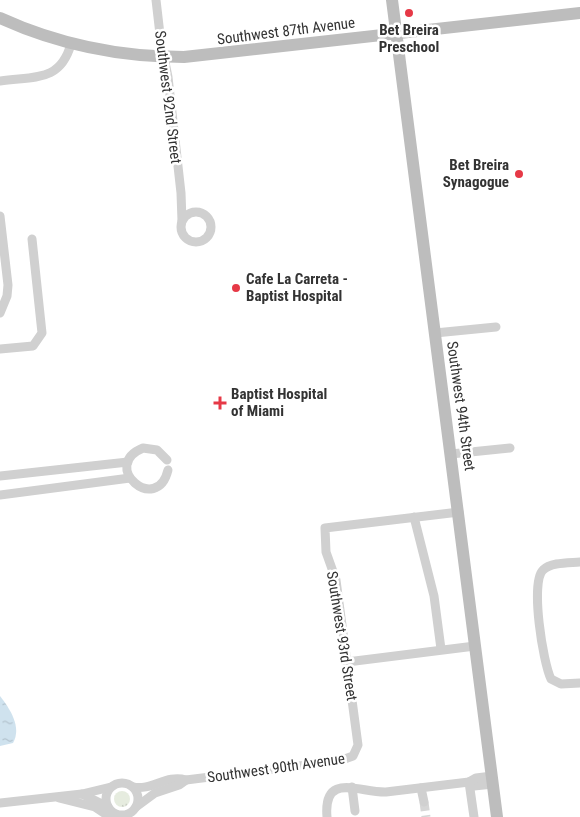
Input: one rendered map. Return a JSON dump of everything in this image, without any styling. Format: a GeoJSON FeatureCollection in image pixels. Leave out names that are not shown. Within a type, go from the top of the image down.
{"type":"FeatureCollection","features":[{"type":"Feature","properties":{"kind":"street","name":"Southwest 92nd Street"},"geometry":{"type":"LineString","coordinates":[[156,0],[181,193],[182,222]]}},
{"type":"Feature","properties":{"kind":"street","name":"Southwest 94th Street"},"geometry":{"type":"LineString","coordinates":[[392,0],[497,817]]}},
{"type":"Feature","properties":{"kind":"street","name":"Southwest 87th Avenue"},"geometry":{"type":"LineString","coordinates":[[0,18],[71,44],[123,54],[164,57],[213,56],[580,13]]}},
{"type":"Feature","properties":{"kind":"street"},"geometry":{"type":"LineString","coordinates":[[0,81],[51,73],[65,62],[71,44]]}},
{"type":"Feature","properties":{"kind":"street","name":"Southwest 92nd Street"},"geometry":{"type":"LineString","coordinates":[[181,193],[194,212]]}},
{"type":"Feature","properties":{"kind":"street"},"geometry":{"type":"LineString","coordinates":[[194,212],[204,214],[210,221],[212,230],[207,238],[198,243],[188,240],[182,232],[182,222],[185,217],[194,212]]}},
{"type":"Feature","properties":{"kind":"street"},"geometry":{"type":"LineString","coordinates":[[0,216],[8,290],[0,312]]}},
{"type":"Feature","properties":{"kind":"street"},"geometry":{"type":"LineString","coordinates":[[0,350],[33,346],[42,333],[32,239]]}},
{"type":"Feature","properties":{"kind":"street"},"geometry":{"type":"LineString","coordinates":[[435,334],[496,327]]}},
{"type":"Feature","properties":{"kind":"street"},"geometry":{"type":"LineString","coordinates":[[143,448],[157,450],[167,465],[163,482],[152,488],[139,487],[130,478],[128,462],[132,455],[143,448]]}},
{"type":"Feature","properties":{"kind":"street"},"geometry":{"type":"LineString","coordinates":[[451,454],[510,448]]}},
{"type":"Feature","properties":{"kind":"street"},"geometry":{"type":"LineString","coordinates":[[0,476],[128,462]]}},
{"type":"Feature","properties":{"kind":"street"},"geometry":{"type":"LineString","coordinates":[[0,495],[130,478]]}},
{"type":"Feature","properties":{"kind":"street"},"geometry":{"type":"LineString","coordinates":[[441,649],[434,596],[414,517],[459,512]]}},
{"type":"Feature","properties":{"kind":"street","name":"Southwest 93rd Street"},"geometry":{"type":"LineString","coordinates":[[358,745],[336,580],[326,552],[325,528],[414,517]]}},
{"type":"Feature","properties":{"kind":"street"},"geometry":{"type":"LineString","coordinates":[[580,562],[550,566],[541,572],[537,582],[536,594],[546,663],[551,679],[557,684],[580,683]]}},
{"type":"Feature","properties":{"kind":"street"},"geometry":{"type":"LineString","coordinates":[[347,662],[475,646]]}},
{"type":"Feature","properties":{"kind":"street","name":"Southwest 90th Avenue"},"geometry":{"type":"LineString","coordinates":[[132,787],[145,788],[172,779],[186,780],[344,760],[356,753],[358,745]]}},
{"type":"Feature","properties":{"kind":"street"},"geometry":{"type":"LineString","coordinates":[[327,817],[327,800],[338,789],[352,787],[374,792],[469,782],[476,778],[492,780]]}},
{"type":"Feature","properties":{"kind":"street","name":"Southwest 90th Avenue"},"geometry":{"type":"LineString","coordinates":[[136,806],[155,793],[179,785],[186,780]]}},
{"type":"Feature","properties":{"kind":"street"},"geometry":{"type":"LineString","coordinates":[[469,782],[474,817]]}},
{"type":"Feature","properties":{"kind":"street"},"geometry":{"type":"LineString","coordinates":[[0,803],[82,794],[123,783],[132,787],[138,796],[136,806],[131,813],[123,815],[115,814],[108,807],[82,794]]}},
{"type":"Feature","properties":{"kind":"street"},"geometry":{"type":"LineString","coordinates":[[108,807],[106,795],[111,787]]}},
{"type":"Feature","properties":{"kind":"street"},"geometry":{"type":"LineString","coordinates":[[352,787],[354,811]]}},
{"type":"Feature","properties":{"kind":"street"},"geometry":{"type":"LineString","coordinates":[[421,788],[424,802]]}},
{"type":"Feature","properties":{"kind":"street"},"geometry":{"type":"LineString","coordinates":[[57,797],[95,807],[110,817]]}},
{"type":"Feature","properties":{"kind":"green space"},"geometry":{"type":"Polygon","coordinates":[[[122,791],[128,793],[130,799],[128,805],[122,807],[116,805],[114,799],[116,793],[122,791]]]}},
{"type":"Feature","properties":{"kind":"water"},"geometry":{"type":"Polygon","coordinates":[[[0,696],[14,718],[16,731],[13,743],[0,746],[0,696]]]}},
{"type":"Feature","properties":{"kind":"tunnel"},"geometry":{"type":"LineString","coordinates":[[424,802],[426,817]]}},
{"type":"Feature","properties":{"kind":"place","name":"Bet Breira Preschool"},"geometry":{"type":"Point","coordinates":[409,13]}},
{"type":"Feature","properties":{"kind":"place","name":"Bet Breira Synagogue"},"geometry":{"type":"Point","coordinates":[519,174]}},
{"type":"Feature","properties":{"kind":"place","name":"Cafe La Carreta - Baptist Hospital"},"geometry":{"type":"Point","coordinates":[236,288]}},
{"type":"Feature","properties":{"kind":"place","name":"Baptist Hospital of Miami"},"geometry":{"type":"Point","coordinates":[220,403]}}]}
